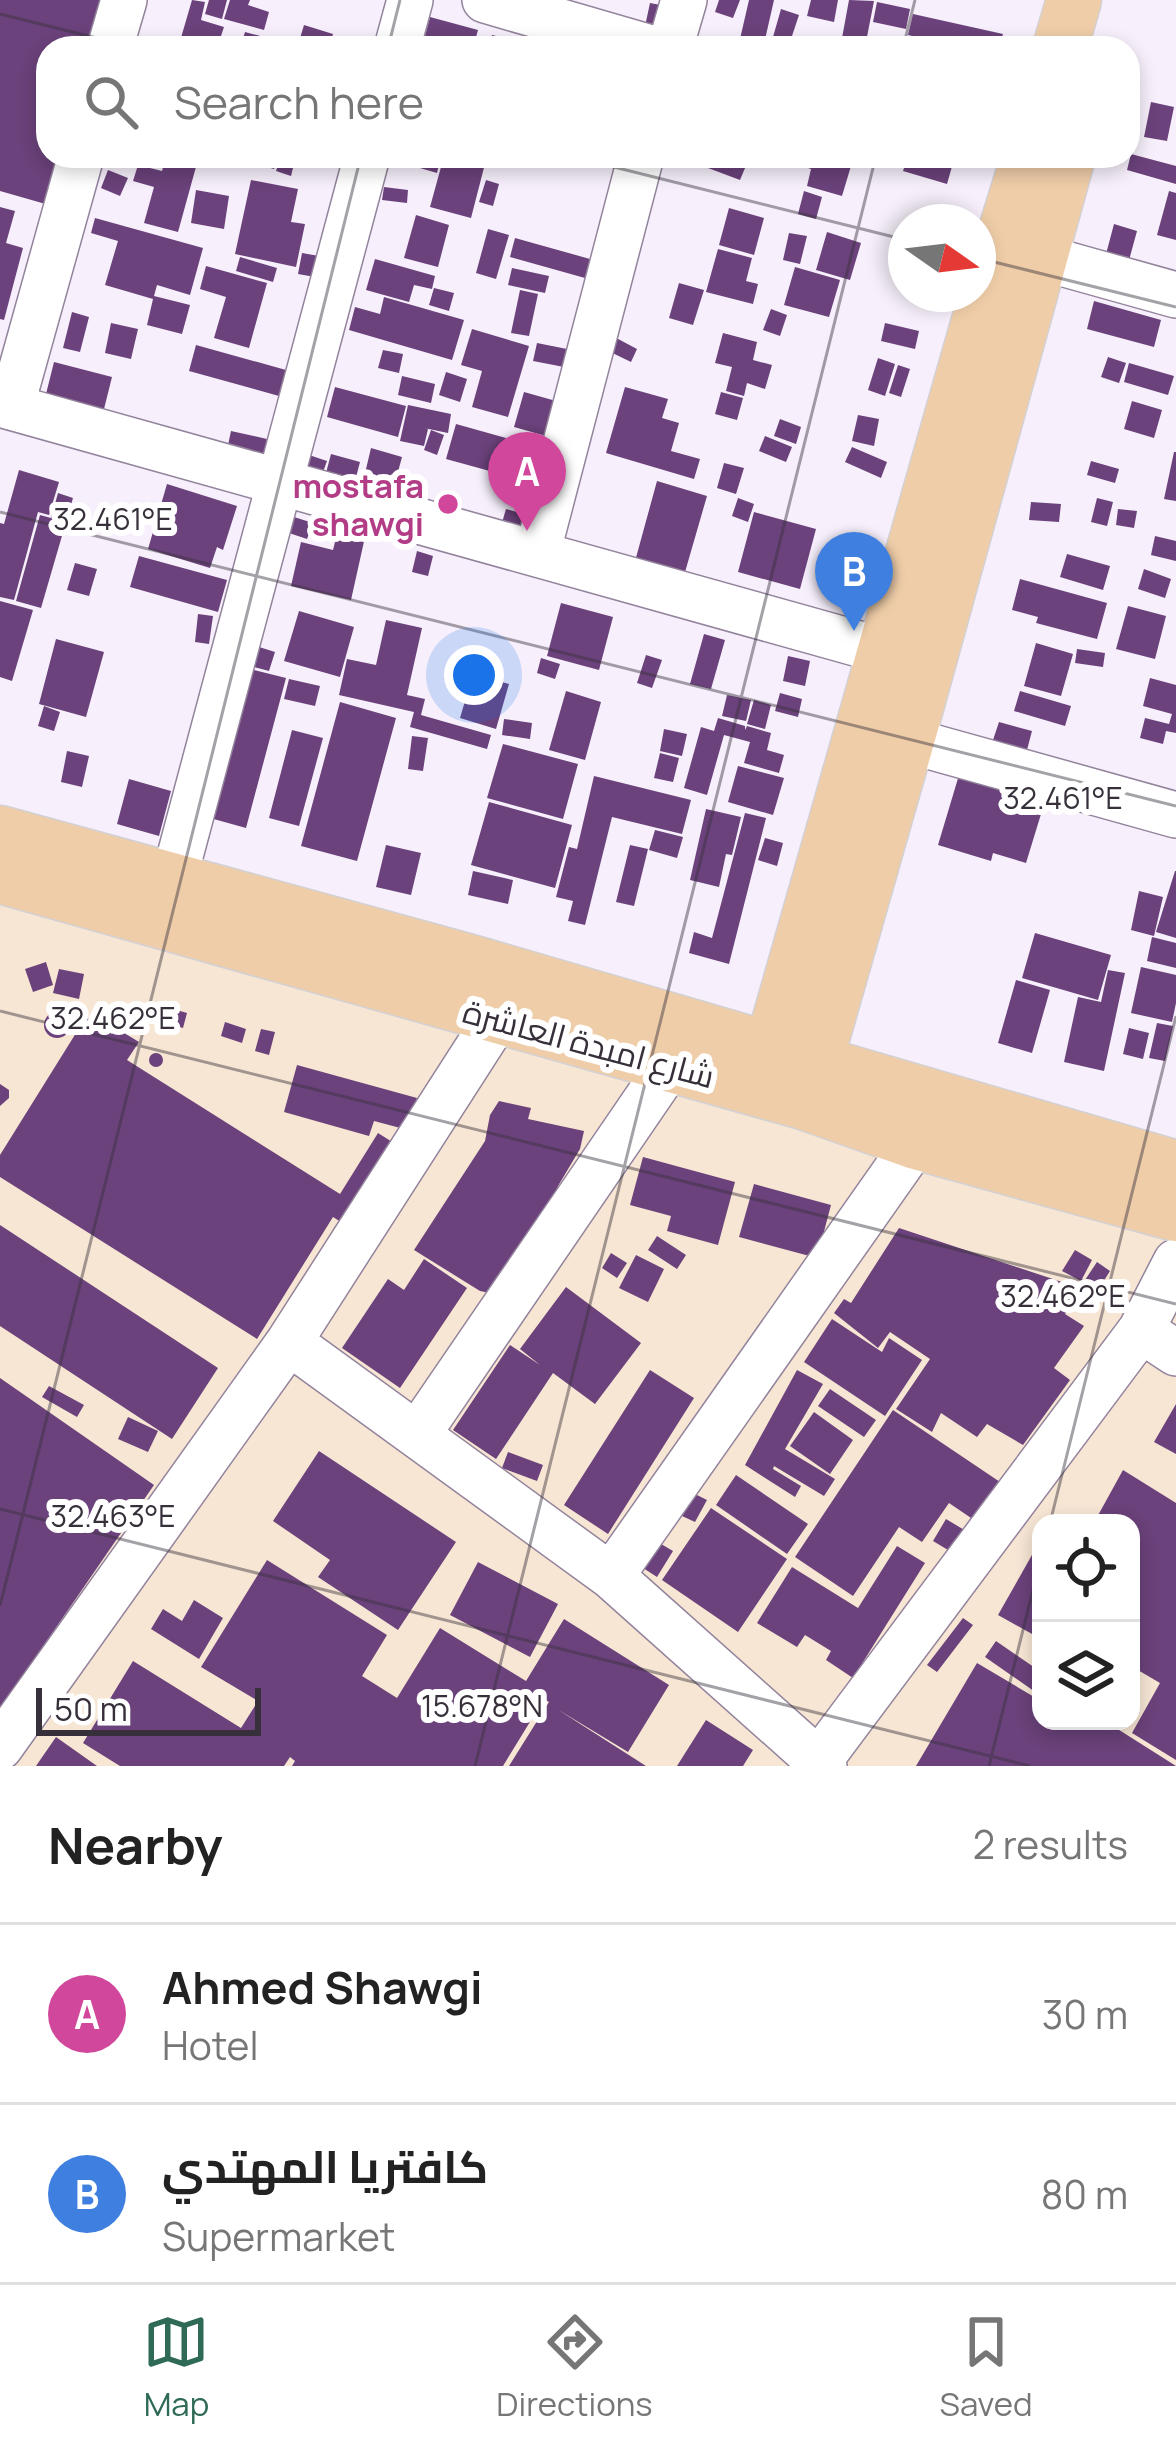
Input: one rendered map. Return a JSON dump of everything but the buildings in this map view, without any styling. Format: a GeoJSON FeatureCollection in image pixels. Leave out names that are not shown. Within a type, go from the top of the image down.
{"type":"FeatureCollection","features":[{"type":"Feature","properties":{"kind":"main road"},"geometry":{"type":"LineString","coordinates":[[788,1075],[884,651],[993,272],[1032,168]]}},
{"type":"Feature","properties":{"kind":"main road"},"geometry":{"type":"LineString","coordinates":[[788,1075],[907,740],[1040,257],[1036,168]]}},
{"type":"Feature","properties":{"kind":"main road","name":"شارع امبدة العاشرة"},"geometry":{"type":"LineString","coordinates":[[0,833],[467,961],[788,1075],[1176,1168]]}},
{"type":"Feature","properties":{"kind":"main road","name":"شارع امبدة العاشرة"},"geometry":{"type":"LineString","coordinates":[[0,876],[670,1065],[788,1075],[916,1142],[1176,1214]]}},
{"type":"Feature","properties":{"kind":"street"},"geometry":{"type":"LineString","coordinates":[[114,36],[124,0]]}},
{"type":"Feature","properties":{"kind":"street"},"geometry":{"type":"LineString","coordinates":[[400,36],[410,0]]}},
{"type":"Feature","properties":{"kind":"street"},"geometry":{"type":"LineString","coordinates":[[485,0],[610,36]]}},
{"type":"Feature","properties":{"kind":"street"},"geometry":{"type":"LineString","coordinates":[[674,36],[684,0]]}},
{"type":"Feature","properties":{"kind":"street"},"geometry":{"type":"LineString","coordinates":[[77,168],[6,406],[884,651]]}},
{"type":"Feature","properties":{"kind":"street"},"geometry":{"type":"LineString","coordinates":[[173,882],[365,168]]}},
{"type":"Feature","properties":{"kind":"street"},"geometry":{"type":"LineString","coordinates":[[536,554],[638,168]]}},
{"type":"Feature","properties":{"kind":"street"},"geometry":{"type":"LineString","coordinates":[[1040,257],[1176,295]]}},
{"type":"Feature","properties":{"kind":"street"},"geometry":{"type":"LineString","coordinates":[[907,740],[1175,811]]}},
{"type":"Feature","properties":{"kind":"street"},"geometry":{"type":"LineString","coordinates":[[0,1747],[289,1342],[497,1018]]}},
{"type":"Feature","properties":{"kind":"street"},"geometry":{"type":"LineString","coordinates":[[417,1435],[670,1065]]}},
{"type":"Feature","properties":{"kind":"street"},"geometry":{"type":"LineString","coordinates":[[611,1576],[916,1142]]}},
{"type":"Feature","properties":{"kind":"street"},"geometry":{"type":"LineString","coordinates":[[289,1342],[611,1576],[819,1765],[1158,1341],[1176,1262]]}},
{"type":"Feature","properties":{"kind":"shaded area"},"geometry":{"type":"Polygon","coordinates":[[[0,836],[1176,1163],[1176,1766],[0,1766],[0,836]]]}},
{"type":"Feature","properties":{"kind":"place","name":"mostafa shawgi"},"geometry":{"type":"Point","coordinates":[448,504]}},
{"type":"Feature","properties":{"kind":"place","name":"Ahmed Shawgi"},"geometry":{"type":"Point","coordinates":[527,531]}},
{"type":"Feature","properties":{"kind":"place","name":"كافتريا المهتدي"},"geometry":{"type":"Point","coordinates":[854,631]}}]}
